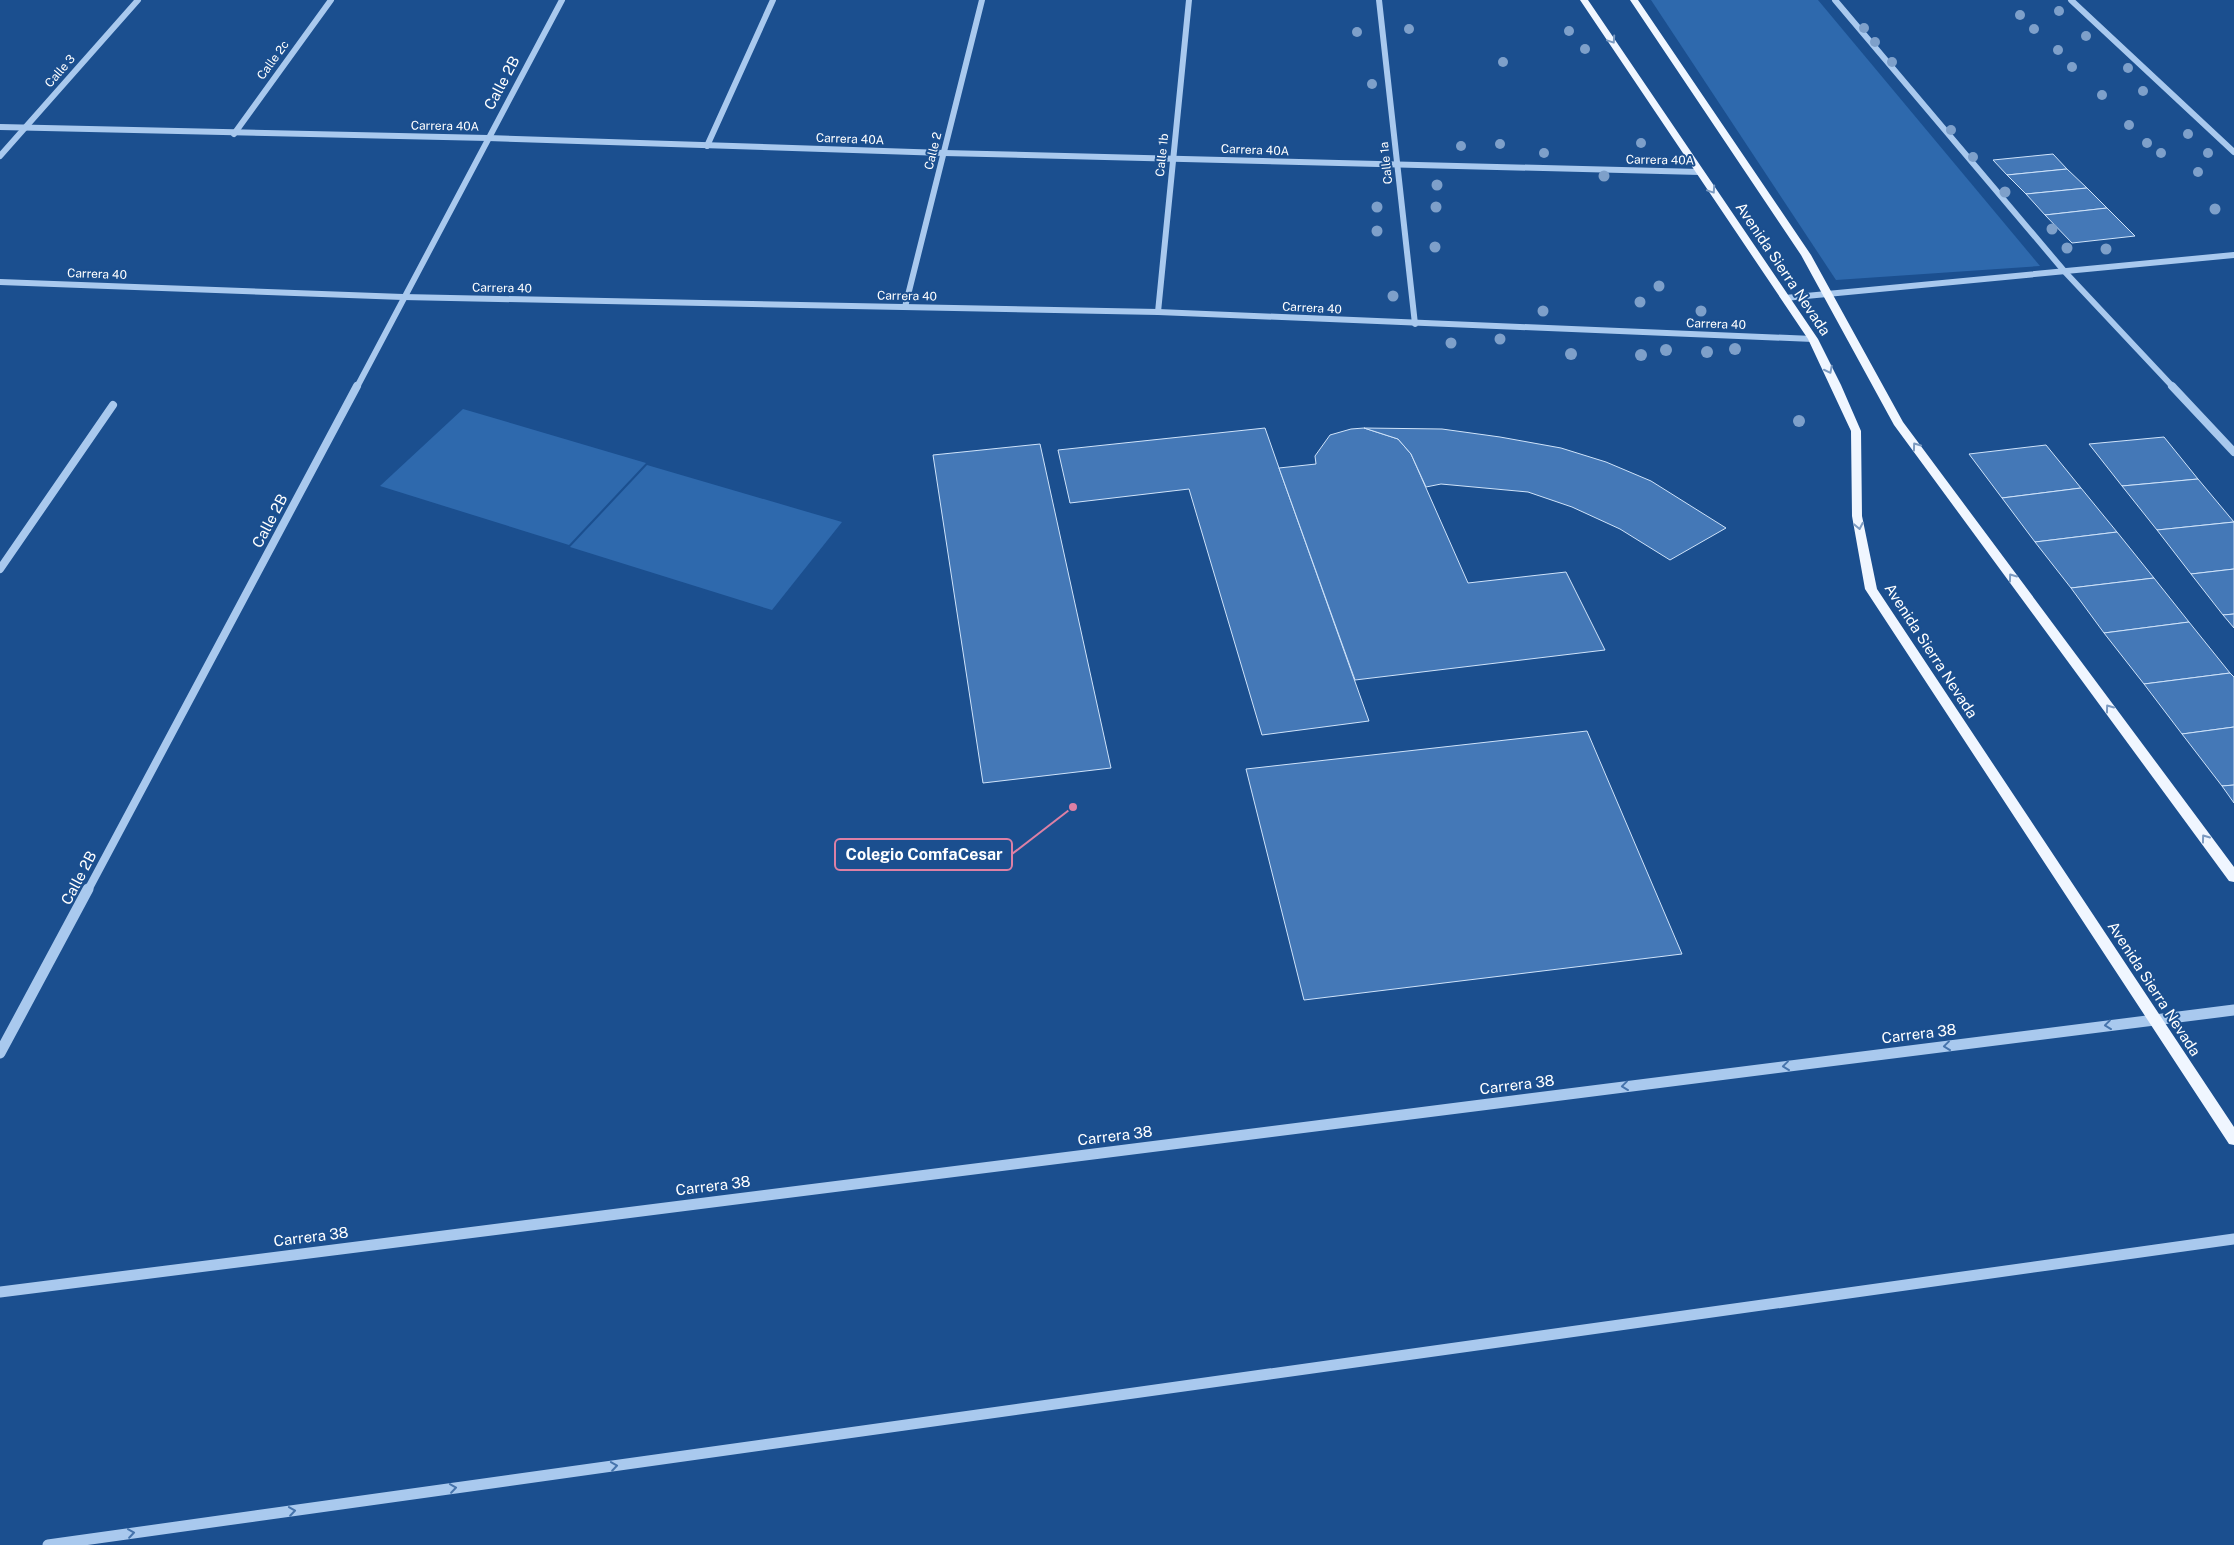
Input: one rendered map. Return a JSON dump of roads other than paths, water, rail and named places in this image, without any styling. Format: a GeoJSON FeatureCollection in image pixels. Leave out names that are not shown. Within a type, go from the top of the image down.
{"type":"FeatureCollection","features":[{"type":"Feature","properties":{"kind":"main road","name":"Avenida Sierra Nevada"},"geometry":{"type":"LineString","coordinates":[[1584,0],[1813,339],[1856,431],[1857,516],[1871,589],[2157,1019],[2234,1139]]}},
{"type":"Feature","properties":{"kind":"main road","name":"Avenida Sierra Nevada"},"geometry":{"type":"LineString","coordinates":[[1634,0],[1806,255],[1898,423],[2234,878]]}},
{"type":"Feature","properties":{"kind":"street","name":"Calle 3"},"geometry":{"type":"LineString","coordinates":[[0,156],[138,0]]}},
{"type":"Feature","properties":{"kind":"street","name":"Calle 2c"},"geometry":{"type":"LineString","coordinates":[[234,134],[331,0]]}},
{"type":"Feature","properties":{"kind":"street","name":"Calle 2B"},"geometry":{"type":"LineString","coordinates":[[0,1053],[194,695],[403,297],[562,0]]}},
{"type":"Feature","properties":{"kind":"street"},"geometry":{"type":"LineString","coordinates":[[707,146],[773,0]]}},
{"type":"Feature","properties":{"kind":"street","name":"Calle 2"},"geometry":{"type":"LineString","coordinates":[[905,307],[982,0]]}},
{"type":"Feature","properties":{"kind":"street","name":"Calle 1b"},"geometry":{"type":"LineString","coordinates":[[1158,312],[1189,0]]}},
{"type":"Feature","properties":{"kind":"street","name":"Calle 1a"},"geometry":{"type":"LineString","coordinates":[[1379,0],[1415,324]]}},
{"type":"Feature","properties":{"kind":"street"},"geometry":{"type":"LineString","coordinates":[[1835,0],[2066,272],[2234,452]]}},
{"type":"Feature","properties":{"kind":"street"},"geometry":{"type":"LineString","coordinates":[[2071,0],[2234,152]]}},
{"type":"Feature","properties":{"kind":"street","name":"Carrera 40A"},"geometry":{"type":"LineString","coordinates":[[0,127],[234,134],[488,138],[1397,166],[1700,172]]}},
{"type":"Feature","properties":{"kind":"street"},"geometry":{"type":"LineString","coordinates":[[1785,298],[2234,255]]}},
{"type":"Feature","properties":{"kind":"street","name":"Carrera 40"},"geometry":{"type":"LineString","coordinates":[[0,282],[403,297],[1158,312],[1813,339]]}},
{"type":"Feature","properties":{"kind":"street"},"geometry":{"type":"LineString","coordinates":[[0,569],[113,405]]}},
{"type":"Feature","properties":{"kind":"street","name":"Carrera 38"},"geometry":{"type":"LineString","coordinates":[[0,1292],[2234,1010]]}},
{"type":"Feature","properties":{"kind":"street"},"geometry":{"type":"LineString","coordinates":[[48,1545],[2234,1239]]}},
{"type":"Feature","properties":{"kind":"place","name":"Colegio ComfaCesar"},"geometry":{"type":"Point","coordinates":[1073,807]}}]}
